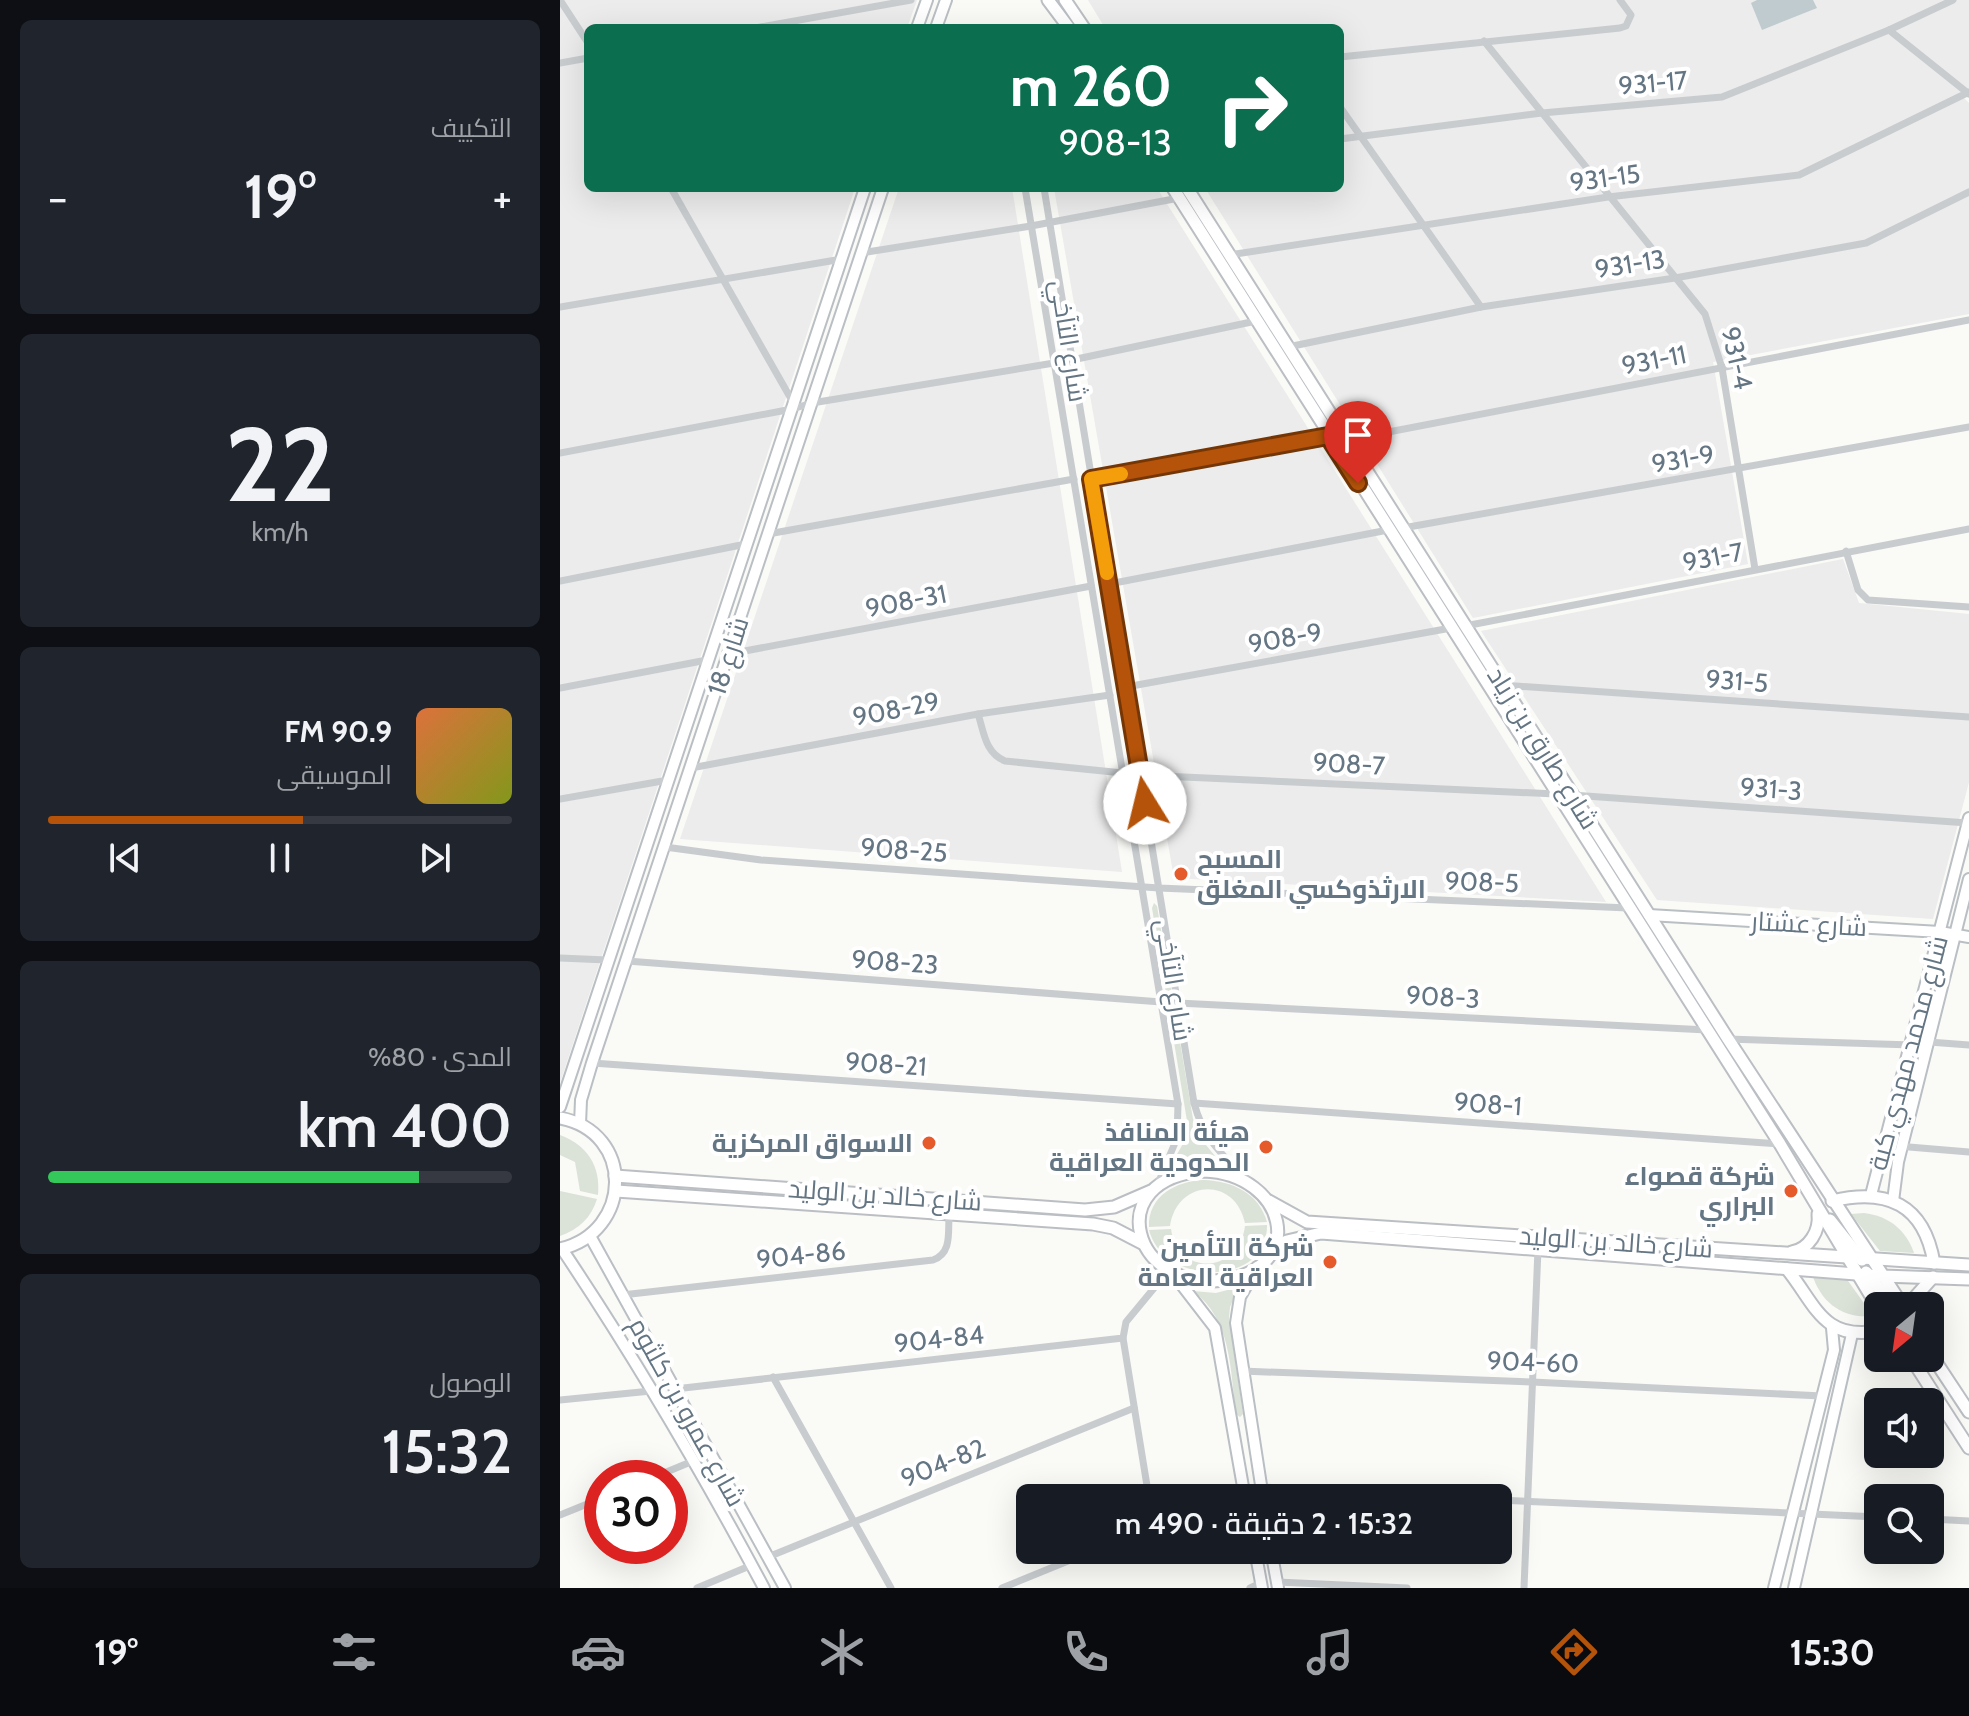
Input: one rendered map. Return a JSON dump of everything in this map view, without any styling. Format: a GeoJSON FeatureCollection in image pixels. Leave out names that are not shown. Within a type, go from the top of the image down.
{"type":"FeatureCollection","features":[{"type":"Feature","properties":{"kind":"main road"},"geometry":{"type":"LineString","coordinates":[[1048,0],[1066,24]]}},
{"type":"Feature","properties":{"kind":"main road"},"geometry":{"type":"LineString","coordinates":[[1065,0],[1081,24]]}},
{"type":"Feature","properties":{"kind":"main road","name":"شارع طارق بن زياد"},"geometry":{"type":"LineString","coordinates":[[1180,192],[1229,255],[1832,1201],[1866,1260],[1893,1292]]}},
{"type":"Feature","properties":{"kind":"main road","name":"شارع طارق بن زياد"},"geometry":{"type":"LineString","coordinates":[[1180,192],[1328,436],[1780,1144],[1868,1292]]}},
{"type":"Feature","properties":{"kind":"main road"},"geometry":{"type":"LineString","coordinates":[[560,1118],[580,1124],[606,1148],[615,1176],[616,1191],[607,1216],[590,1236],[561,1249]]}},
{"type":"Feature","properties":{"kind":"main road"},"geometry":{"type":"LineString","coordinates":[[1204,1171],[1229,1174],[1252,1184],[1269,1201],[1278,1224],[1277,1240],[1259,1266],[1237,1277],[1212,1281],[1187,1277],[1170,1271],[1151,1257],[1142,1243],[1137,1220],[1142,1204],[1154,1188],[1179,1175],[1204,1171]]}},
{"type":"Feature","properties":{"kind":"main road","name":"شارع خالد بن الوليد"},"geometry":{"type":"LineString","coordinates":[[615,1176],[1085,1210],[1114,1207],[1154,1188]]}},
{"type":"Feature","properties":{"kind":"main road","name":"شارع خالد بن الوليد"},"geometry":{"type":"LineString","coordinates":[[616,1191],[1093,1224],[1113,1228],[1142,1243]]}},
{"type":"Feature","properties":{"kind":"main road"},"geometry":{"type":"LineString","coordinates":[[1832,1201],[1871,1195],[1893,1201],[1910,1212],[1923,1227],[1934,1263]]}},
{"type":"Feature","properties":{"kind":"main road","name":"شارع خالد بن الوليد"},"geometry":{"type":"LineString","coordinates":[[1269,1201],[1307,1222],[1969,1265]]}},
{"type":"Feature","properties":{"kind":"main road"},"geometry":{"type":"LineString","coordinates":[[1788,1253],[1800,1251],[1812,1238],[1819,1220],[1817,1210]]}},
{"type":"Feature","properties":{"kind":"main road"},"geometry":{"type":"LineString","coordinates":[[1817,1210],[1866,1260]]}},
{"type":"Feature","properties":{"kind":"main road","name":"شارع خالد بن الوليد"},"geometry":{"type":"LineString","coordinates":[[1271,1251],[1287,1241],[1321,1233],[1882,1276],[1969,1279]]}},
{"type":"Feature","properties":{"kind":"main road"},"geometry":{"type":"LineString","coordinates":[[1846,1259],[1869,1275],[1882,1292]]}},
{"type":"Feature","properties":{"kind":"main road"},"geometry":{"type":"LineString","coordinates":[[1787,1269],[1819,1315],[1832,1328],[1852,1334],[1864,1333]]}},
{"type":"Feature","properties":{"kind":"main road"},"geometry":{"type":"LineString","coordinates":[[1920,1292],[1933,1277]]}},
{"type":"Feature","properties":{"kind":"main road"},"geometry":{"type":"LineString","coordinates":[[1920,1372],[1969,1448]]}},
{"type":"Feature","properties":{"kind":"main road"},"geometry":{"type":"LineString","coordinates":[[1943,1372],[1969,1412]]}},
{"type":"Feature","properties":{"kind":"street"},"geometry":{"type":"LineString","coordinates":[[560,0],[584,37]]}},
{"type":"Feature","properties":{"kind":"street"},"geometry":{"type":"LineString","coordinates":[[777,24],[911,0]]}},
{"type":"Feature","properties":{"kind":"street"},"geometry":{"type":"LineString","coordinates":[[919,24],[927,0]]}},
{"type":"Feature","properties":{"kind":"street"},"geometry":{"type":"LineString","coordinates":[[936,24],[946,0]]}},
{"type":"Feature","properties":{"kind":"street"},"geometry":{"type":"LineString","coordinates":[[1344,57],[1626,26],[1631,15],[1620,0]]}},
{"type":"Feature","properties":{"kind":"street","name":"931-17"},"geometry":{"type":"LineString","coordinates":[[1344,138],[1542,113],[1722,97],[1889,30],[1953,0]]}},
{"type":"Feature","properties":{"kind":"street"},"geometry":{"type":"LineString","coordinates":[[1889,30],[1968,93]]}},
{"type":"Feature","properties":{"kind":"street","name":"931-4"},"geometry":{"type":"LineString","coordinates":[[1484,41],[1705,314],[1722,368],[1755,569]]}},
{"type":"Feature","properties":{"kind":"street"},"geometry":{"type":"LineString","coordinates":[[560,63],[584,59]]}},
{"type":"Feature","properties":{"kind":"street","name":"931-15"},"geometry":{"type":"LineString","coordinates":[[1229,255],[1608,197],[1799,175],[1968,93]]}},
{"type":"Feature","properties":{"kind":"street"},"geometry":{"type":"LineString","coordinates":[[1344,113],[1481,307]]}},
{"type":"Feature","properties":{"kind":"street"},"geometry":{"type":"LineString","coordinates":[[673,192],[793,407]]}},
{"type":"Feature","properties":{"kind":"street","name":"شارع 18"},"geometry":{"type":"LineString","coordinates":[[560,1107],[864,192]]}},
{"type":"Feature","properties":{"kind":"street","name":"شارع 18"},"geometry":{"type":"LineString","coordinates":[[580,1124],[581,1100],[592,1063],[882,192]]}},
{"type":"Feature","properties":{"kind":"street","name":"شارع التآخي"},"geometry":{"type":"LineString","coordinates":[[1026,192],[1178,1104],[1177,1138],[1154,1188]]}},
{"type":"Feature","properties":{"kind":"street","name":"شارع التآخي"},"geometry":{"type":"LineString","coordinates":[[1045,192],[1194,1103],[1199,1124],[1208,1138],[1252,1184]]}},
{"type":"Feature","properties":{"kind":"street"},"geometry":{"type":"LineString","coordinates":[[861,253],[1049,223],[1175,192]]}},
{"type":"Feature","properties":{"kind":"street","name":"931-13"},"geometry":{"type":"LineString","coordinates":[[1288,347],[1481,307],[1675,278],[1866,243],[1969,192]]}},
{"type":"Feature","properties":{"kind":"street"},"geometry":{"type":"LineString","coordinates":[[560,307],[842,259]]}},
{"type":"Feature","properties":{"kind":"street","name":"931-11"},"geometry":{"type":"LineString","coordinates":[[1347,440],[1969,320]]}},
{"type":"Feature","properties":{"kind":"street"},"geometry":{"type":"LineString","coordinates":[[1072,360],[1256,321]]}},
{"type":"Feature","properties":{"kind":"street"},"geometry":{"type":"LineString","coordinates":[[560,453],[812,403],[1054,363]]}},
{"type":"Feature","properties":{"kind":"street","name":"931-9"},"geometry":{"type":"LineString","coordinates":[[1403,528],[1969,427]]}},
{"type":"Feature","properties":{"kind":"street"},"geometry":{"type":"LineString","coordinates":[[1091,479],[1328,436]]}},
{"type":"Feature","properties":{"kind":"street"},"geometry":{"type":"LineString","coordinates":[[768,534],[1074,479]]}},
{"type":"Feature","properties":{"kind":"street","name":"931-7"},"geometry":{"type":"LineString","coordinates":[[1465,626],[1969,529]]}},
{"type":"Feature","properties":{"kind":"street"},"geometry":{"type":"LineString","coordinates":[[1109,584],[1388,530]]}},
{"type":"Feature","properties":{"kind":"street"},"geometry":{"type":"LineString","coordinates":[[1083,535],[1100,531]]}},
{"type":"Feature","properties":{"kind":"street"},"geometry":{"type":"LineString","coordinates":[[560,581],[746,544]]}},
{"type":"Feature","properties":{"kind":"street"},"geometry":{"type":"LineString","coordinates":[[1846,551],[1858,590],[1868,600],[1969,607]]}},
{"type":"Feature","properties":{"kind":"street","name":"908-31"},"geometry":{"type":"LineString","coordinates":[[729,654],[1091,586]]}},
{"type":"Feature","properties":{"kind":"street","name":"908-9"},"geometry":{"type":"LineString","coordinates":[[1126,687],[1451,628]]}},
{"type":"Feature","properties":{"kind":"street"},"geometry":{"type":"LineString","coordinates":[[560,688],[709,654],[729,654]]}},
{"type":"Feature","properties":{"kind":"street","name":"931-5"},"geometry":{"type":"LineString","coordinates":[[1502,685],[1969,717]]}},
{"type":"Feature","properties":{"kind":"street","name":"908-29"},"geometry":{"type":"LineString","coordinates":[[691,768],[978,714],[1110,695]]}},
{"type":"Feature","properties":{"kind":"street"},"geometry":{"type":"LineString","coordinates":[[978,714],[995,757],[1005,761],[1123,773]]}},
{"type":"Feature","properties":{"kind":"street","name":"908-7"},"geometry":{"type":"LineString","coordinates":[[1140,775],[1556,794]]}},
{"type":"Feature","properties":{"kind":"street"},"geometry":{"type":"LineString","coordinates":[[560,799],[668,780]]}},
{"type":"Feature","properties":{"kind":"street","name":"931-3"},"geometry":{"type":"LineString","coordinates":[[1572,795],[1968,820]]}},
{"type":"Feature","properties":{"kind":"street","name":"شارع محمد مهدي كبة"},"geometry":{"type":"LineString","coordinates":[[1871,1195],[1909,1059],[1968,820]]}},
{"type":"Feature","properties":{"kind":"street"},"geometry":{"type":"LineString","coordinates":[[646,846],[664,850]]}},
{"type":"Feature","properties":{"kind":"street","name":"908-25"},"geometry":{"type":"LineString","coordinates":[[664,850],[761,860],[1142,887]]}},
{"type":"Feature","properties":{"kind":"street","name":"شارع محمد مهدي كبة"},"geometry":{"type":"LineString","coordinates":[[1893,1201],[1902,1147],[1969,879]]}},
{"type":"Feature","properties":{"kind":"street","name":"908-5"},"geometry":{"type":"LineString","coordinates":[[1142,887],[1628,908]]}},
{"type":"Feature","properties":{"kind":"street","name":"شارع عشتار"},"geometry":{"type":"LineString","coordinates":[[1649,915],[1940,932],[1969,937]]}},
{"type":"Feature","properties":{"kind":"street"},"geometry":{"type":"LineString","coordinates":[[560,958],[607,960]]}},
{"type":"Feature","properties":{"kind":"street","name":"908-23"},"geometry":{"type":"LineString","coordinates":[[627,961],[1161,1002]]}},
{"type":"Feature","properties":{"kind":"street","name":"908-3"},"geometry":{"type":"LineString","coordinates":[[1178,1003],[1707,1030]]}},
{"type":"Feature","properties":{"kind":"street"},"geometry":{"type":"LineString","coordinates":[[1728,1039],[1912,1045]]}},
{"type":"Feature","properties":{"kind":"street"},"geometry":{"type":"LineString","coordinates":[[1929,1042],[1969,1045]]}},
{"type":"Feature","properties":{"kind":"street"},"geometry":{"type":"LineString","coordinates":[[1909,1059],[1924,1062]]}},
{"type":"Feature","properties":{"kind":"street","name":"908-21"},"geometry":{"type":"LineString","coordinates":[[592,1063],[1178,1104]]}},
{"type":"Feature","properties":{"kind":"street","name":"908-1"},"geometry":{"type":"LineString","coordinates":[[1194,1103],[1780,1144]]}},
{"type":"Feature","properties":{"kind":"street"},"geometry":{"type":"LineString","coordinates":[[1885,1145],[1969,1152]]}},
{"type":"Feature","properties":{"kind":"street","name":"904-86"},"geometry":{"type":"LineString","coordinates":[[621,1295],[933,1260],[943,1256],[947,1249],[949,1215]]}},
{"type":"Feature","properties":{"kind":"street","name":"شارع عمرو بن كلثوم"},"geometry":{"type":"LineString","coordinates":[[590,1236],[785,1588]]}},
{"type":"Feature","properties":{"kind":"street","name":"شارع عمرو بن كلثوم"},"geometry":{"type":"LineString","coordinates":[[561,1249],[607,1316],[681,1439],[764,1588]]}},
{"type":"Feature","properties":{"kind":"street"},"geometry":{"type":"LineString","coordinates":[[1524,1588],[1538,1249]]}},
{"type":"Feature","properties":{"kind":"street"},"geometry":{"type":"LineString","coordinates":[[1259,1266],[1247,1282],[1236,1309],[1236,1323],[1260,1484]]}},
{"type":"Feature","properties":{"kind":"street"},"geometry":{"type":"LineString","coordinates":[[1147,1484],[1123,1338],[1126,1322],[1170,1271],[1215,1328],[1242,1484]]}},
{"type":"Feature","properties":{"kind":"street"},"geometry":{"type":"LineString","coordinates":[[1774,1588],[1834,1350],[1832,1328]]}},
{"type":"Feature","properties":{"kind":"street"},"geometry":{"type":"LineString","coordinates":[[1794,1588],[1852,1334]]}},
{"type":"Feature","properties":{"kind":"street","name":"904-84"},"geometry":{"type":"LineString","coordinates":[[675,1389],[1123,1338]]}},
{"type":"Feature","properties":{"kind":"street","name":"904-60"},"geometry":{"type":"LineString","coordinates":[[1242,1371],[1822,1396]]}},
{"type":"Feature","properties":{"kind":"street"},"geometry":{"type":"LineString","coordinates":[[773,1377],[891,1588]]}},
{"type":"Feature","properties":{"kind":"street"},"geometry":{"type":"LineString","coordinates":[[560,1400],[651,1391]]}},
{"type":"Feature","properties":{"kind":"street","name":"904-82"},"geometry":{"type":"LineString","coordinates":[[768,1557],[1134,1408]]}},
{"type":"Feature","properties":{"kind":"street"},"geometry":{"type":"LineString","coordinates":[[681,1439],[696,1428]]}},
{"type":"Feature","properties":{"kind":"street"},"geometry":{"type":"LineString","coordinates":[[1235,1440],[1253,1439]]}},
{"type":"Feature","properties":{"kind":"street"},"geometry":{"type":"LineString","coordinates":[[688,1463],[693,1461]]}},
{"type":"Feature","properties":{"kind":"street"},"geometry":{"type":"LineString","coordinates":[[1512,1501],[1864,1517]]}},
{"type":"Feature","properties":{"kind":"street"},"geometry":{"type":"LineString","coordinates":[[560,1515],[584,1505]]}},
{"type":"Feature","properties":{"kind":"street"},"geometry":{"type":"LineString","coordinates":[[1944,1520],[1969,1521]]}},
{"type":"Feature","properties":{"kind":"street"},"geometry":{"type":"LineString","coordinates":[[1002,1588],[1061,1564]]}},
{"type":"Feature","properties":{"kind":"street"},"geometry":{"type":"LineString","coordinates":[[1250,1588],[1261,1586],[1257,1564]]}},
{"type":"Feature","properties":{"kind":"street"},"geometry":{"type":"LineString","coordinates":[[1273,1564],[1277,1585],[1407,1588]]}},
{"type":"Feature","properties":{"kind":"street"},"geometry":{"type":"LineString","coordinates":[[697,1588],[752,1565]]}},
{"type":"Feature","properties":{"kind":"shaded area"},"geometry":{"type":"Polygon","coordinates":[[[560,0],[917,0],[908,24],[584,24],[584,192],[854,192],[560,1083],[560,0]]]}},
{"type":"Feature","properties":{"kind":"shaded area"},"geometry":{"type":"Polygon","coordinates":[[[1088,0],[1969,0],[1969,88],[1959,93],[1969,103],[1969,314],[1713,362],[1748,564],[1473,618],[1207,192],[1344,192],[1344,24],[1103,24],[1088,0]]]}},
{"type":"Feature","properties":{"kind":"shaded area"},"geometry":{"type":"Polygon","coordinates":[[[1757,0],[1813,0],[1817,8],[1762,30],[1751,3],[1757,0]]]}},
{"type":"Feature","properties":{"kind":"shaded area"},"geometry":{"type":"Polygon","coordinates":[[[898,192],[1013,192],[1122,872],[680,839],[898,192]]]}},
{"type":"Feature","properties":{"kind":"shaded area"},"geometry":{"type":"Polygon","coordinates":[[[1055,192],[1160,192],[1606,902],[1174,878],[1055,192]]]}},
{"type":"Feature","properties":{"kind":"shaded area"},"geometry":{"type":"Polygon","coordinates":[[[1843,559],[1859,603],[1969,614],[1969,782],[1933,919],[1657,900],[1481,631],[1843,559]]]}},
{"type":"Feature","properties":{"kind":"shaded area"},"geometry":{"type":"Polygon","coordinates":[[[1154,903],[1157,906],[1193,1119],[1201,1139],[1215,1156],[1192,1156],[1172,1163],[1184,1142],[1187,1121],[1152,908],[1154,903]]]}},
{"type":"Feature","properties":{"kind":"shaded area"},"geometry":{"type":"Polygon","coordinates":[[[560,1135],[578,1145],[590,1158],[597,1175],[598,1195],[580,1191],[575,1162],[560,1155],[560,1135]]]}},
{"type":"Feature","properties":{"kind":"shaded area"},"geometry":{"type":"Polygon","coordinates":[[[1204,1180],[1243,1190],[1258,1203],[1267,1222],[1245,1223],[1230,1197],[1206,1189],[1183,1199],[1175,1210],[1170,1226],[1149,1227],[1153,1207],[1166,1192],[1183,1183],[1204,1180]]]}},
{"type":"Feature","properties":{"kind":"shaded area"},"geometry":{"type":"Polygon","coordinates":[[[560,1191],[597,1199],[583,1222],[560,1236],[560,1191]]]}},
{"type":"Feature","properties":{"kind":"shaded area"},"geometry":{"type":"Polygon","coordinates":[[[1864,1213],[1889,1221],[1906,1237],[1914,1253],[1880,1251],[1851,1214],[1864,1213]]]}},
{"type":"Feature","properties":{"kind":"shaded area"},"geometry":{"type":"Polygon","coordinates":[[[1267,1225],[1263,1245],[1251,1260],[1234,1269],[1214,1272],[1193,1270],[1174,1262],[1158,1249],[1149,1230],[1171,1229],[1176,1245],[1185,1256],[1208,1264],[1221,1261],[1232,1253],[1240,1242],[1245,1226],[1267,1225]]]}},
{"type":"Feature","properties":{"kind":"shaded area"},"geometry":{"type":"Polygon","coordinates":[[[1812,1274],[1846,1278],[1864,1303],[1864,1316],[1852,1315],[1835,1307],[1816,1284],[1812,1274]]]}},
{"type":"Feature","properties":{"kind":"shaded area"},"geometry":{"type":"Polygon","coordinates":[[[1239,1287],[1230,1307],[1229,1318],[1243,1414],[1240,1417],[1236,1414],[1230,1363],[1222,1331],[1206,1303],[1193,1291],[1216,1293],[1239,1287]]]}},
{"type":"Feature","properties":{"kind":"slow traffic"},"geometry":{"type":"LineString","coordinates":[[1107,573],[1091,479],[1121,474]]}},
{"type":"Feature","properties":{"kind":"place","name":"المسبح الارثذوكسي المغلق"},"geometry":{"type":"Point","coordinates":[1181,874]}},
{"type":"Feature","properties":{"kind":"place","name":"الاسواق المركزية"},"geometry":{"type":"Point","coordinates":[929,1143]}},
{"type":"Feature","properties":{"kind":"place","name":"هيئة المنافذ الحدودية العراقية"},"geometry":{"type":"Point","coordinates":[1266,1147]}},
{"type":"Feature","properties":{"kind":"place","name":"شركة قصواء البراري"},"geometry":{"type":"Point","coordinates":[1791,1191]}},
{"type":"Feature","properties":{"kind":"place","name":"شركة التأمين العراقية العامة"},"geometry":{"type":"Point","coordinates":[1330,1262]}},
{"type":"Feature","properties":{"kind":"route"},"geometry":{"type":"LineString","coordinates":[[1145,803],[1091,479],[1328,436],[1358,483]]}}]}
